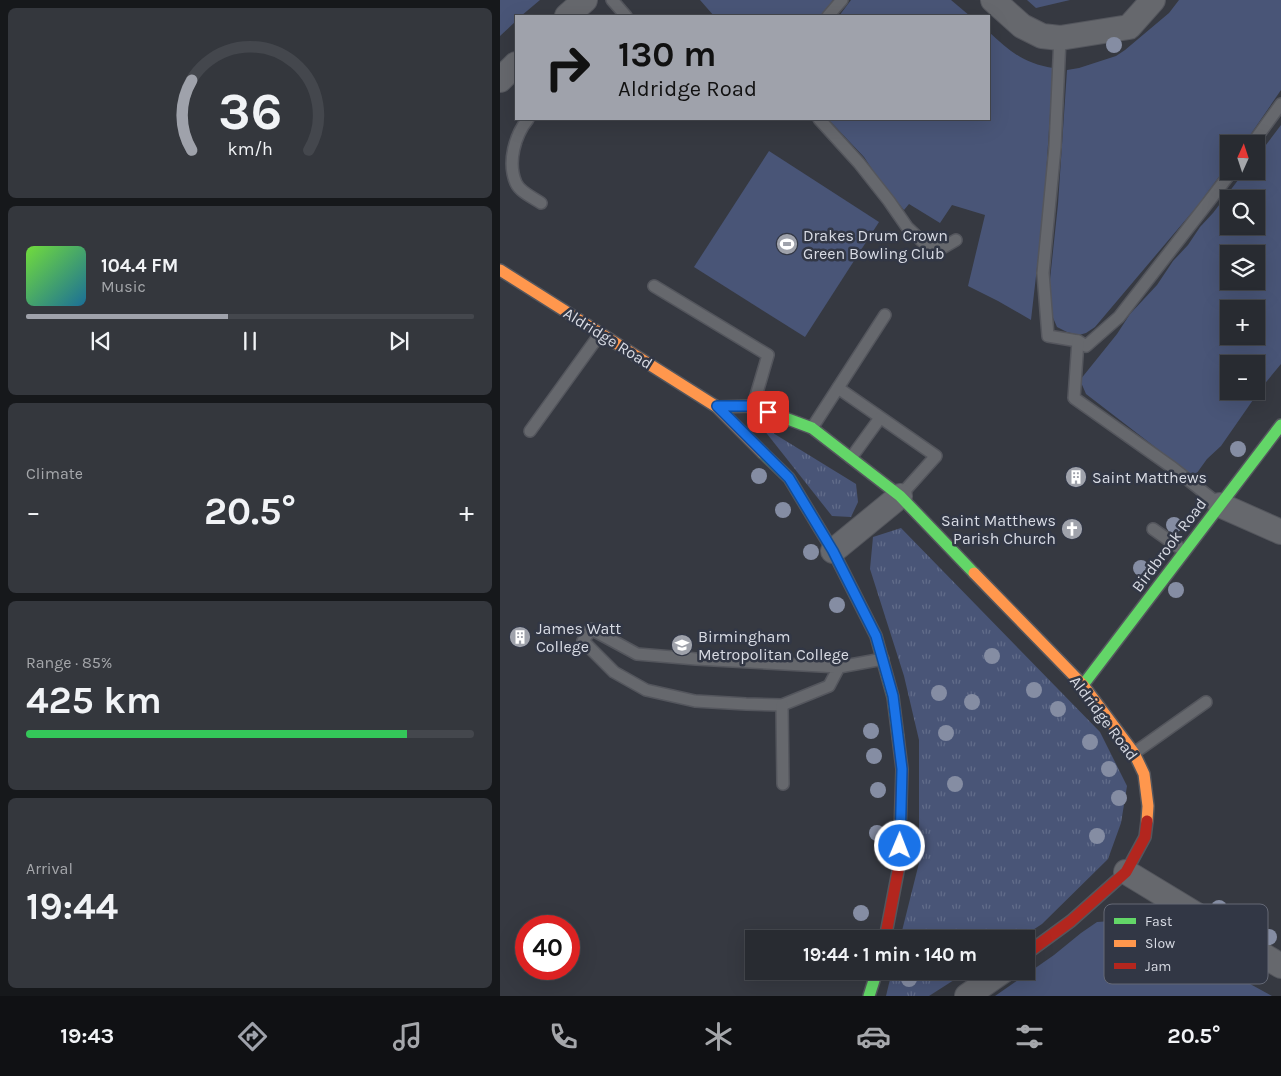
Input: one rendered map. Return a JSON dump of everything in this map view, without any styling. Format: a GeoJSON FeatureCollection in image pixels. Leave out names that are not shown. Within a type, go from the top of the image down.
{"type":"FeatureCollection","features":[{"type":"Feature","properties":{"kind":"street"},"geometry":{"type":"LineString","coordinates":[[568,15],[585,0]]}},
{"type":"Feature","properties":{"kind":"street"},"geometry":{"type":"LineString","coordinates":[[993,0],[1022,26],[1042,36],[1060,38],[1130,27],[1153,0]]}},
{"type":"Feature","properties":{"kind":"street"},"geometry":{"type":"LineString","coordinates":[[500,80],[515,65]]}},
{"type":"Feature","properties":{"kind":"street","name":"Aldridge Road"},"geometry":{"type":"LineString","coordinates":[[500,270],[717,406],[789,478],[833,551],[876,636],[893,696],[902,769],[900,866],[887,930]]}},
{"type":"Feature","properties":{"kind":"street","name":"Aldridge Road"},"geometry":{"type":"LineString","coordinates":[[717,406],[754,406],[812,428],[900,496],[1083,685],[1134,753],[1144,774],[1148,806],[1145,837],[1126,872],[1071,922],[1035,948]]}},
{"type":"Feature","properties":{"kind":"street","name":"Birdbrook Road"},"geometry":{"type":"LineString","coordinates":[[1083,685],[1281,425]]}},
{"type":"Feature","properties":{"kind":"street"},"geometry":{"type":"LineString","coordinates":[[833,551],[900,496]]}},
{"type":"Feature","properties":{"kind":"street"},"geometry":{"type":"LineString","coordinates":[[1220,504],[1281,532]]}},
{"type":"Feature","properties":{"kind":"street"},"geometry":{"type":"LineString","coordinates":[[1126,872],[1179,904]]}},
{"type":"Feature","properties":{"kind":"street"},"geometry":{"type":"LineString","coordinates":[[1268,958],[1281,966]]}},
{"type":"Feature","properties":{"kind":"street"},"geometry":{"type":"LineString","coordinates":[[869,996],[875,980]]}},
{"type":"Feature","properties":{"kind":"street"},"geometry":{"type":"LineString","coordinates":[[968,996],[990,980]]}},
{"type":"Feature","properties":{"kind":"lane"},"geometry":{"type":"LineString","coordinates":[[612,0],[625,15]]}},
{"type":"Feature","properties":{"kind":"lane"},"geometry":{"type":"LineString","coordinates":[[829,15],[842,0]]}},
{"type":"Feature","properties":{"kind":"lane"},"geometry":{"type":"LineString","coordinates":[[1060,38],[1054,147],[1043,273],[1048,336],[1078,341],[1086,346],[1119,317],[1225,180]]}},
{"type":"Feature","properties":{"kind":"lane"},"geometry":{"type":"LineString","coordinates":[[1259,135],[1281,104]]}},
{"type":"Feature","properties":{"kind":"lane"},"geometry":{"type":"LineString","coordinates":[[527,120],[516,138],[512,158],[513,170],[516,183],[523,191],[540,203]]}},
{"type":"Feature","properties":{"kind":"lane"},"geometry":{"type":"LineString","coordinates":[[820,120],[859,163],[889,201],[907,228],[925,244],[944,247],[956,240]]}},
{"type":"Feature","properties":{"kind":"lane"},"geometry":{"type":"LineString","coordinates":[[654,286],[768,355],[754,406]]}},
{"type":"Feature","properties":{"kind":"lane"},"geometry":{"type":"LineString","coordinates":[[812,428],[885,315]]}},
{"type":"Feature","properties":{"kind":"lane"},"geometry":{"type":"LineString","coordinates":[[530,431],[600,334]]}},
{"type":"Feature","properties":{"kind":"lane"},"geometry":{"type":"LineString","coordinates":[[1078,341],[1074,398],[1173,468],[1220,504]]}},
{"type":"Feature","properties":{"kind":"lane"},"geometry":{"type":"LineString","coordinates":[[838,388],[936,456],[900,496]]}},
{"type":"Feature","properties":{"kind":"lane"},"geometry":{"type":"LineString","coordinates":[[850,458],[880,418]]}},
{"type":"Feature","properties":{"kind":"lane"},"geometry":{"type":"LineString","coordinates":[[1154,529],[1184,552]]}},
{"type":"Feature","properties":{"kind":"lane"},"geometry":{"type":"LineString","coordinates":[[839,668],[829,686],[782,705],[695,701],[646,690],[614,672],[583,641],[591,629],[637,654],[839,668],[883,659]]}},
{"type":"Feature","properties":{"kind":"lane"},"geometry":{"type":"LineString","coordinates":[[1134,753],[1206,702]]}},
{"type":"Feature","properties":{"kind":"lane"},"geometry":{"type":"LineString","coordinates":[[782,705],[783,784]]}},
{"type":"Feature","properties":{"kind":"green space"},"geometry":{"type":"Polygon","coordinates":[[[500,0],[540,0],[522,15],[515,15],[515,22],[500,36],[500,0]]]}},
{"type":"Feature","properties":{"kind":"green space"},"geometry":{"type":"Polygon","coordinates":[[[700,0],[833,0],[822,15],[713,15],[700,0]]]}},
{"type":"Feature","properties":{"kind":"green space"},"geometry":{"type":"Polygon","coordinates":[[[851,0],[951,0],[969,15],[840,15],[851,0]]]}},
{"type":"Feature","properties":{"kind":"green space"},"geometry":{"type":"Polygon","coordinates":[[[1027,0],[1070,0],[1036,8],[1027,0]]]}},
{"type":"Feature","properties":{"kind":"green space"},"geometry":{"type":"Polygon","coordinates":[[[1179,0],[1281,0],[1281,90],[1250,135],[1220,135],[1220,175],[1199,204],[1095,327],[1079,335],[1067,332],[1057,327],[1051,313],[1049,289],[1058,204],[1067,70],[1116,56],[1169,13],[1179,0]]]}},
{"type":"Feature","properties":{"kind":"green space"},"geometry":{"type":"Polygon","coordinates":[[[990,33],[1018,56],[1053,68],[1044,206],[1031,320],[968,286],[985,215],[952,205],[940,223],[909,204],[904,210],[864,157],[829,120],[990,120],[990,33]]]}},
{"type":"Feature","properties":{"kind":"green space"},"geometry":{"type":"Polygon","coordinates":[[[1281,125],[1281,364],[1265,383],[1265,355],[1220,355],[1220,400],[1253,400],[1221,446],[1207,459],[1194,477],[1086,394],[1080,380],[1117,334],[1130,314],[1157,285],[1173,261],[1220,204],[1220,235],[1265,235],[1265,190],[1231,190],[1238,180],[1265,180],[1265,146],[1281,125]]]}},
{"type":"Feature","properties":{"kind":"green space","name":"Drakes Drum Crown Green Bowling Club"},"geometry":{"type":"Polygon","coordinates":[[[769,151],[879,222],[805,337],[694,267],[769,151]]]}},
{"type":"Feature","properties":{"kind":"green space"},"geometry":{"type":"Polygon","coordinates":[[[760,425],[856,484],[858,502],[851,517],[832,516],[760,425]]]}},
{"type":"Feature","properties":{"kind":"green space"},"geometry":{"type":"Polygon","coordinates":[[[901,528],[1100,732],[1127,786],[1121,823],[1108,859],[1042,924],[1033,930],[902,930],[919,863],[919,740],[904,676],[870,569],[873,537],[901,528]]]}},
{"type":"Feature","properties":{"kind":"green space"},"geometry":{"type":"Polygon","coordinates":[[[1097,922],[1104,922],[1104,984],[1250,984],[1272,996],[995,996],[1018,980],[1035,980],[1035,968],[1097,922]]]}},
{"type":"Feature","properties":{"kind":"green space"},"geometry":{"type":"Polygon","coordinates":[[[890,980],[954,980],[929,996],[886,996],[890,980]]]}},
{"type":"Feature","properties":{"kind":"traffic: fast"},"geometry":{"type":"LineString","coordinates":[[717,407],[753,406],[812,428],[900,496],[974,573]]}},
{"type":"Feature","properties":{"kind":"traffic: fast"},"geometry":{"type":"LineString","coordinates":[[1083,685],[1281,425]]}},
{"type":"Feature","properties":{"kind":"traffic: fast"},"geometry":{"type":"LineString","coordinates":[[763,453],[789,478],[833,551],[876,636],[893,697],[898,737]]}},
{"type":"Feature","properties":{"kind":"traffic: fast"},"geometry":{"type":"LineString","coordinates":[[869,996],[874,980]]}},
{"type":"Feature","properties":{"kind":"traffic: slow"},"geometry":{"type":"LineString","coordinates":[[500,270],[717,407],[763,453]]}},
{"type":"Feature","properties":{"kind":"traffic: slow"},"geometry":{"type":"LineString","coordinates":[[974,573],[1083,685],[1134,753],[1144,774],[1148,806],[1147,821]]}},
{"type":"Feature","properties":{"kind":"traffic: jam"},"geometry":{"type":"LineString","coordinates":[[887,930],[899,866],[902,769],[898,737]]}},
{"type":"Feature","properties":{"kind":"traffic: jam"},"geometry":{"type":"LineString","coordinates":[[1035,947],[1071,921],[1126,872],[1145,837],[1147,821]]}},
{"type":"Feature","properties":{"kind":"place","name":"Drakes Drum Crown Green Bowling Club"},"geometry":{"type":"Point","coordinates":[787,244]}},
{"type":"Feature","properties":{"kind":"place","name":"Saint Matthews"},"geometry":{"type":"Point","coordinates":[1076,477]}},
{"type":"Feature","properties":{"kind":"place","name":"Saint Matthews Parish Church"},"geometry":{"type":"Point","coordinates":[1072,529]}},
{"type":"Feature","properties":{"kind":"place","name":"James Watt College"},"geometry":{"type":"Point","coordinates":[520,637]}},
{"type":"Feature","properties":{"kind":"place","name":"Birmingham Metropolitan College"},"geometry":{"type":"Point","coordinates":[682,645]}},
{"type":"Feature","properties":{"kind":"route"},"geometry":{"type":"LineString","coordinates":[[768,412],[754,406],[717,406],[789,478],[833,551],[876,636],[893,696],[902,769],[900,846]]}}]}
